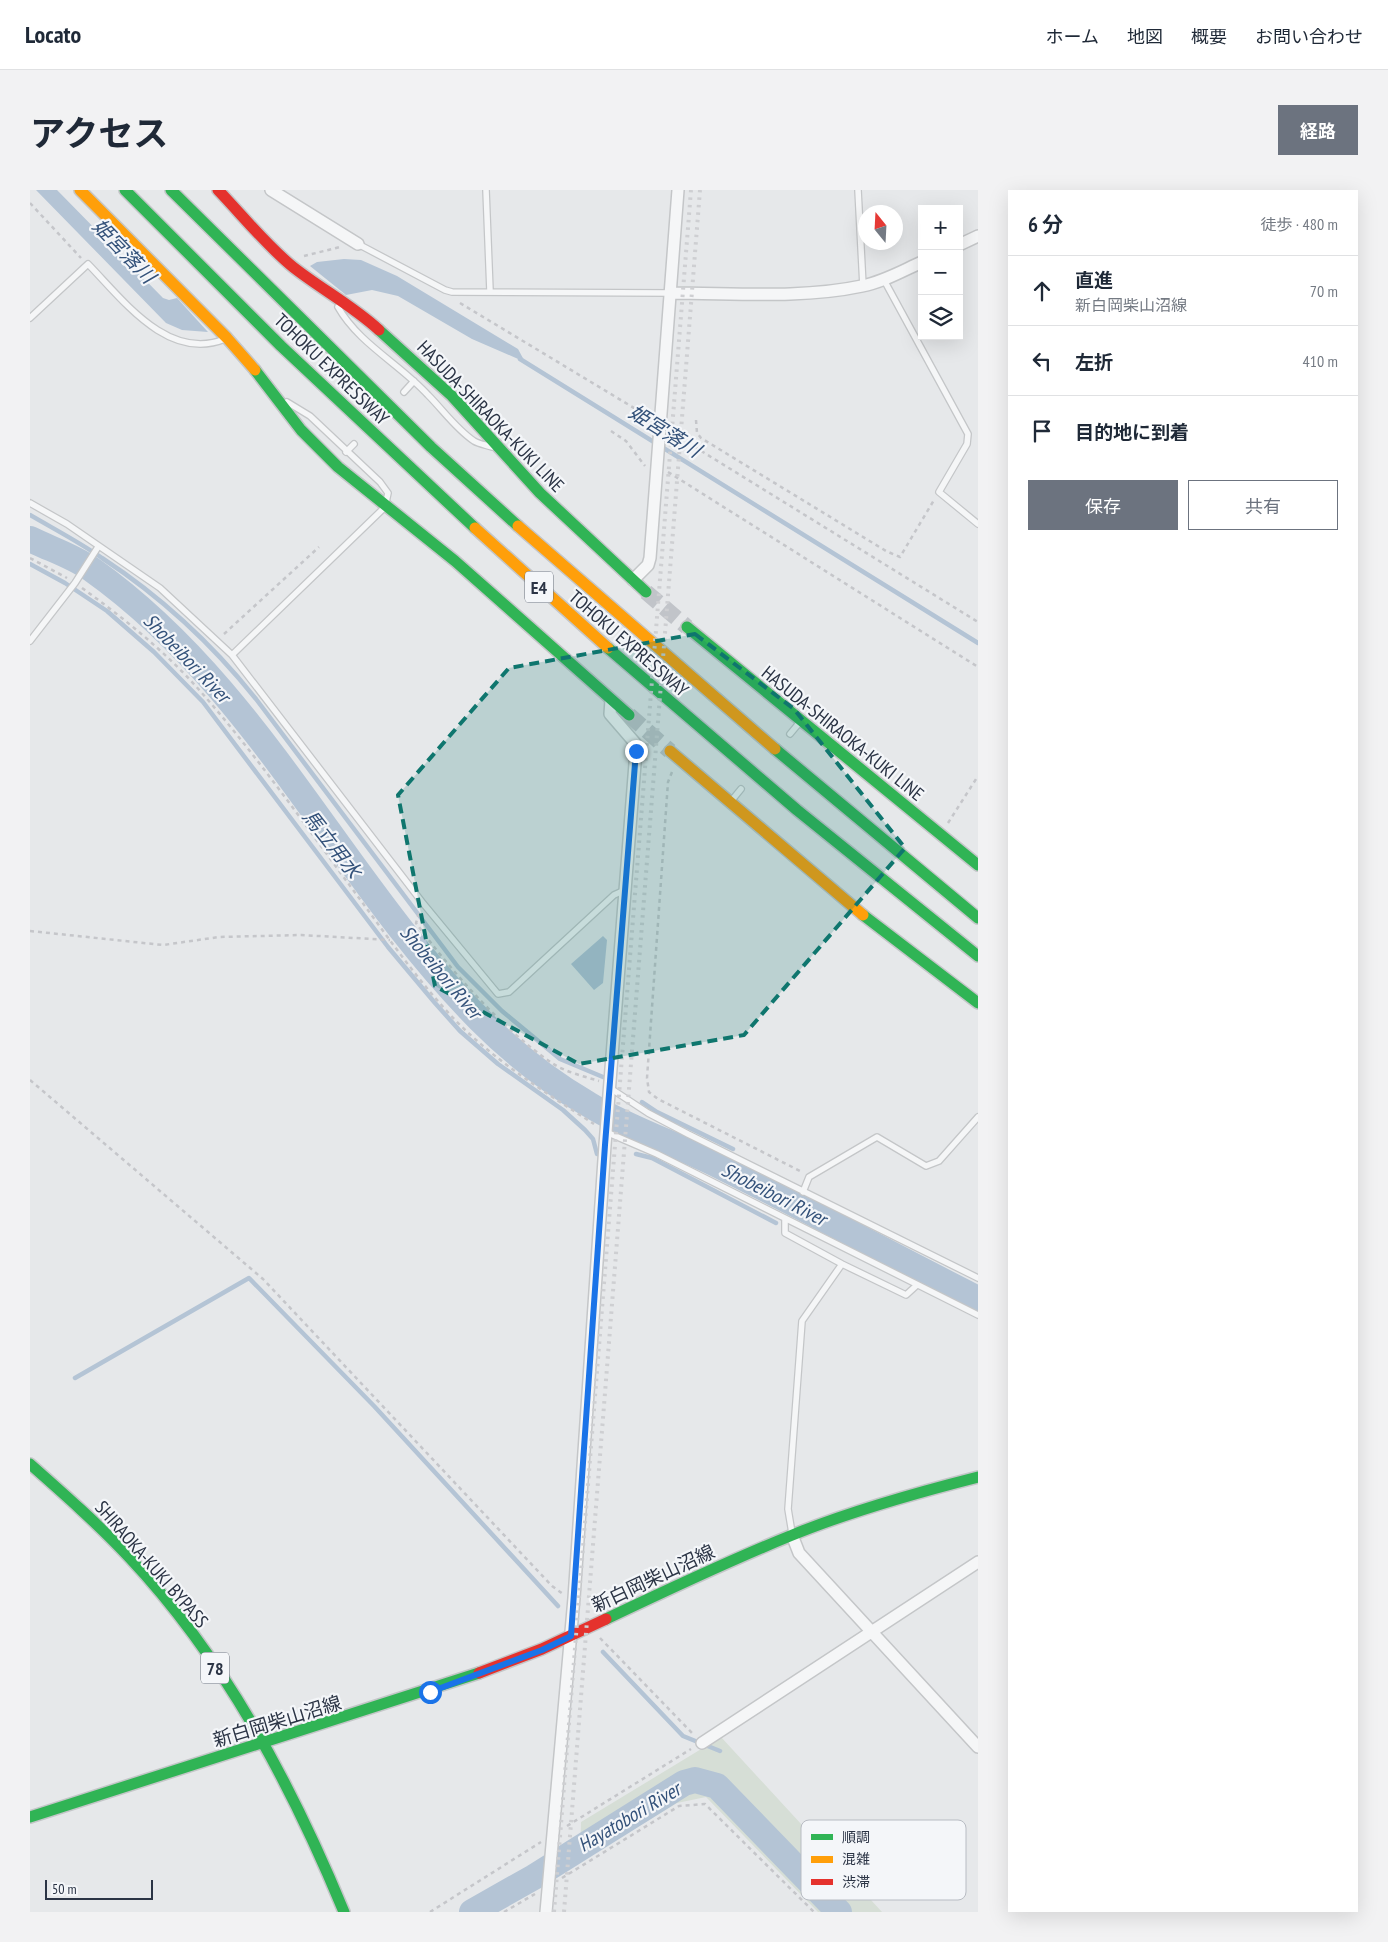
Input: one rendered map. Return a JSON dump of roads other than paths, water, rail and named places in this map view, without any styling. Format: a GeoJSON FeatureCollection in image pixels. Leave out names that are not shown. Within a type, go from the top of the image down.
{"type":"FeatureCollection","features":[{"type":"Feature","properties":{"kind":"main road"},"geometry":{"type":"LineString","coordinates":[[80,190],[228,338],[300,430],[338,467],[385,507],[455,561],[629,715]]}},
{"type":"Feature","properties":{"kind":"main road","name":"TOHOKU EXPRESSWAY"},"geometry":{"type":"LineString","coordinates":[[125,190],[287,351],[458,514],[609,650],[773,791],[978,956]]}},
{"type":"Feature","properties":{"kind":"main road","name":"TOHOKU EXPRESSWAY"},"geometry":{"type":"LineString","coordinates":[[171,190],[431,447],[524,532],[828,795],[978,918]]}},
{"type":"Feature","properties":{"kind":"main road","name":"HASUDA-SHIRAOKA-KUKI LINE"},"geometry":{"type":"LineString","coordinates":[[218,190],[291,264],[333,297],[364,316],[452,396],[540,493],[646,592]]}},
{"type":"Feature","properties":{"kind":"main road","name":"HASUDA-SHIRAOKA-KUKI LINE"},"geometry":{"type":"LineString","coordinates":[[687,627],[978,865]]}},
{"type":"Feature","properties":{"kind":"main road"},"geometry":{"type":"LineString","coordinates":[[670,751],[862,914],[978,1003]]}},
{"type":"Feature","properties":{"kind":"main road","name":"SHIRAOKA-KUKI BYPASS"},"geometry":{"type":"LineString","coordinates":[[30,1464],[102,1529],[160,1594],[197,1641],[265,1743],[314,1841],[344,1912]]}},
{"type":"Feature","properties":{"kind":"main road","name":"新白岡柴山沼線"},"geometry":{"type":"LineString","coordinates":[[30,1817],[438,1689],[542,1650],[730,1561],[792,1535],[926,1490],[978,1477]]}},
{"type":"Feature","properties":{"kind":"street"},"geometry":{"type":"LineString","coordinates":[[271,190],[358,244]]}},
{"type":"Feature","properties":{"kind":"street"},"geometry":{"type":"LineString","coordinates":[[633,580],[648,565],[650,558],[672,293],[678,190]]}},
{"type":"Feature","properties":{"kind":"street"},"geometry":{"type":"LineString","coordinates":[[963,243],[978,236]]}},
{"type":"Feature","properties":{"kind":"street"},"geometry":{"type":"LineString","coordinates":[[672,293],[828,291],[863,286],[884,280],[918,264]]}},
{"type":"Feature","properties":{"kind":"street"},"geometry":{"type":"LineString","coordinates":[[546,1912],[574,1598],[606,1128],[636,751],[635,743],[610,714],[611,700]]}},
{"type":"Feature","properties":{"kind":"street"},"geometry":{"type":"LineString","coordinates":[[792,1535],[799,1553],[978,1747]]}},
{"type":"Feature","properties":{"kind":"street"},"geometry":{"type":"LineString","coordinates":[[702,1742],[978,1562]]}},
{"type":"Feature","properties":{"kind":"lane"},"geometry":{"type":"LineString","coordinates":[[486,190],[490,291]]}},
{"type":"Feature","properties":{"kind":"lane"},"geometry":{"type":"LineString","coordinates":[[858,190],[863,286]]}},
{"type":"Feature","properties":{"kind":"lane"},"geometry":{"type":"LineString","coordinates":[[358,244],[452,292],[672,293]]}},
{"type":"Feature","properties":{"kind":"lane"},"geometry":{"type":"LineString","coordinates":[[30,318],[88,264],[130,307],[170,338],[184,342],[205,343],[228,338]]}},
{"type":"Feature","properties":{"kind":"lane"},"geometry":{"type":"LineString","coordinates":[[884,280],[968,434],[967,444],[939,492],[978,524]]}},
{"type":"Feature","properties":{"kind":"lane"},"geometry":{"type":"LineString","coordinates":[[333,297],[344,317],[358,332],[429,396],[438,409],[475,441],[499,449]]}},
{"type":"Feature","properties":{"kind":"lane"},"geometry":{"type":"LineString","coordinates":[[404,392],[414,382]]}},
{"type":"Feature","properties":{"kind":"lane"},"geometry":{"type":"LineString","coordinates":[[232,655],[385,507],[389,497],[386,489],[367,468],[346,452],[310,416],[276,397]]}},
{"type":"Feature","properties":{"kind":"lane"},"geometry":{"type":"LineString","coordinates":[[346,452],[354,444]]}},
{"type":"Feature","properties":{"kind":"lane"},"geometry":{"type":"LineString","coordinates":[[30,503],[67,524],[160,588],[232,655],[422,902],[498,994],[509,992],[614,895],[626,890]]}},
{"type":"Feature","properties":{"kind":"lane"},"geometry":{"type":"LineString","coordinates":[[30,640],[77,580],[98,547]]}},
{"type":"Feature","properties":{"kind":"lane"},"geometry":{"type":"LineString","coordinates":[[790,734],[800,721]]}},
{"type":"Feature","properties":{"kind":"lane"},"geometry":{"type":"LineString","coordinates":[[730,802],[741,790]]}},
{"type":"Feature","properties":{"kind":"lane"},"geometry":{"type":"LineString","coordinates":[[609,1092],[803,1192],[978,1278]]}},
{"type":"Feature","properties":{"kind":"lane"},"geometry":{"type":"LineString","coordinates":[[803,1192],[809,1177],[877,1137],[926,1166],[939,1161],[978,1117]]}},
{"type":"Feature","properties":{"kind":"lane"},"geometry":{"type":"LineString","coordinates":[[606,1128],[785,1220],[978,1315]]}},
{"type":"Feature","properties":{"kind":"lane"},"geometry":{"type":"LineString","coordinates":[[785,1220],[785,1233],[842,1264],[906,1295],[917,1286]]}},
{"type":"Feature","properties":{"kind":"lane"},"geometry":{"type":"LineString","coordinates":[[792,1535],[788,1509],[802,1321],[842,1264]]}},
{"type":"Feature","properties":{"kind":"water"},"geometry":{"type":"Polygon","coordinates":[[[36,190],[57,190],[163,298],[169,300],[177,298],[208,332],[182,330],[166,323],[36,190]]]}},
{"type":"Feature","properties":{"kind":"water"},"geometry":{"type":"Polygon","coordinates":[[[344,259],[361,260],[397,276],[518,349],[525,362],[472,339],[398,296],[372,290],[346,295],[310,266],[317,262],[344,259]]]}},
{"type":"Feature","properties":{"kind":"water"},"geometry":{"type":"Polygon","coordinates":[[[603,936],[607,940],[603,983],[594,990],[571,964],[603,936]]]}},
{"type":"Feature","properties":{"kind":"waterway","name":"姫宮落川"},"geometry":{"type":"LineString","coordinates":[[520,359],[978,643]]}},
{"type":"Feature","properties":{"kind":"waterway"},"geometry":{"type":"LineString","coordinates":[[30,515],[84,546],[124,573],[185,622],[256,699],[458,967],[502,1011],[560,1059],[603,1077]]}},
{"type":"Feature","properties":{"kind":"waterway","name":"Shobeibori River"},"geometry":{"type":"LineString","coordinates":[[30,539],[69,556],[91,569],[150,617],[203,670],[251,727],[383,906],[430,965],[480,1020],[531,1065],[559,1086],[603,1113],[718,1165],[978,1299]]}},
{"type":"Feature","properties":{"kind":"waterway","name":"馬立用水"},"geometry":{"type":"LineString","coordinates":[[30,564],[65,583],[107,611],[154,652],[203,702],[388,947],[435,1003],[460,1031],[498,1064],[563,1110],[585,1130],[593,1139],[597,1154]]}},
{"type":"Feature","properties":{"kind":"waterway"},"geometry":{"type":"LineString","coordinates":[[642,1102],[657,1112],[733,1149]]}},
{"type":"Feature","properties":{"kind":"waterway","name":"馬立用水"},"geometry":{"type":"LineString","coordinates":[[636,1154],[652,1158],[776,1223]]}},
{"type":"Feature","properties":{"kind":"waterway"},"geometry":{"type":"LineString","coordinates":[[75,1378],[249,1278],[374,1406],[558,1606]]}},
{"type":"Feature","properties":{"kind":"waterway"},"geometry":{"type":"LineString","coordinates":[[603,1652],[683,1736],[720,1751]]}},
{"type":"Feature","properties":{"kind":"waterway","name":"Hayatobori River"},"geometry":{"type":"LineString","coordinates":[[472,1912],[534,1877],[684,1783],[695,1780],[717,1786],[801,1873]]}},
{"type":"Feature","properties":{"kind":"waterway","name":"Hayatobori River"},"geometry":{"type":"LineString","coordinates":[[827,1900],[839,1912]]}},
{"type":"Feature","properties":{"kind":"tunnel"},"geometry":{"type":"LineString","coordinates":[[646,592],[687,627]]}},
{"type":"Feature","properties":{"kind":"tunnel"},"geometry":{"type":"LineString","coordinates":[[629,715],[670,751]]}},
{"type":"Feature","properties":{"kind":"railway"},"geometry":{"type":"LineString","coordinates":[[554,1912],[691,190]]}},
{"type":"Feature","properties":{"kind":"railway"},"geometry":{"type":"LineString","coordinates":[[564,1912],[700,190]]}}]}
